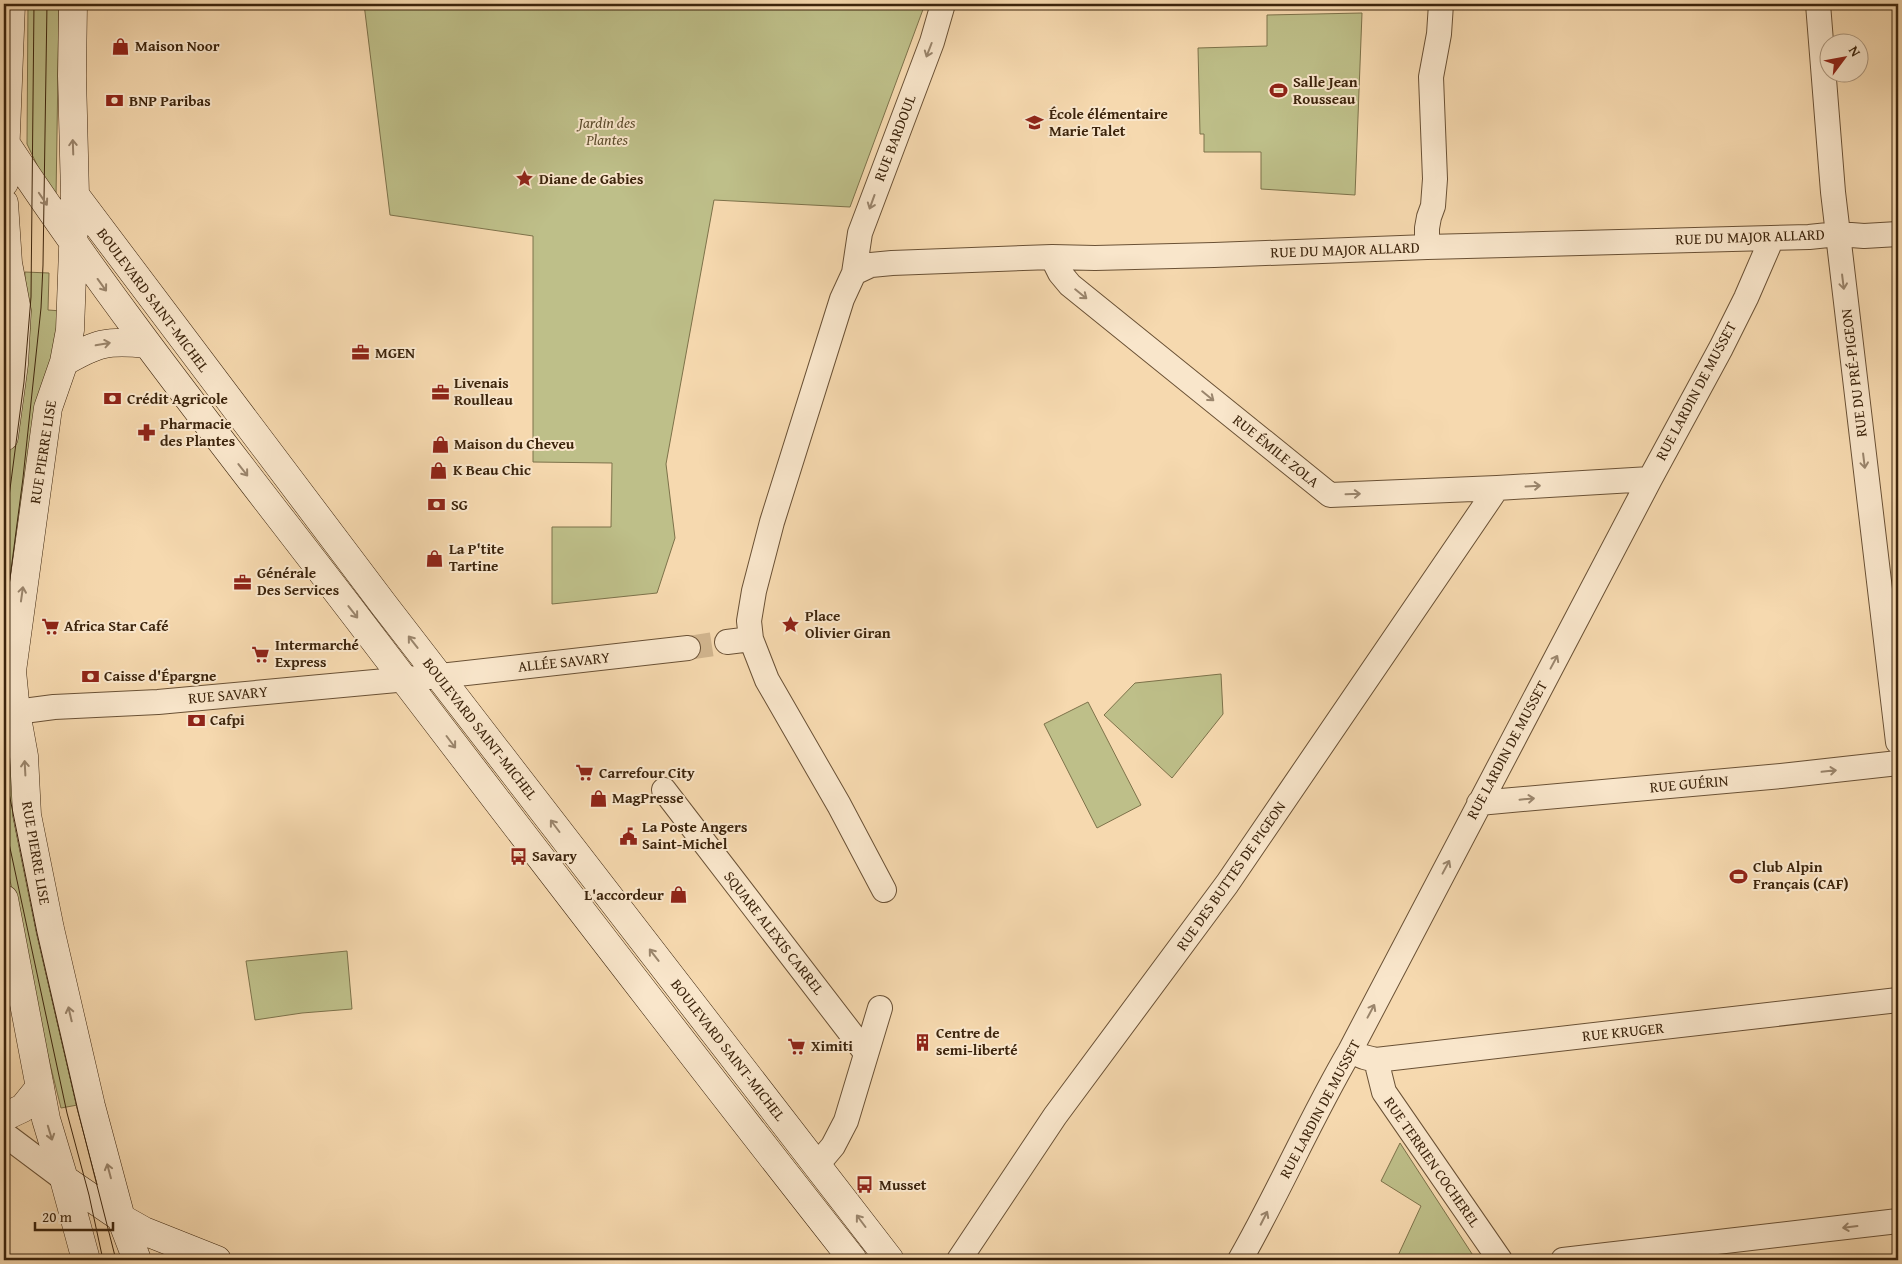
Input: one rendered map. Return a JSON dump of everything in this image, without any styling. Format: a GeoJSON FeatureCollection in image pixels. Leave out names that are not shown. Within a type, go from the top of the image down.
{"type":"FeatureCollection","features":[{"type":"Feature","properties":{"kind":"main road"},"geometry":{"type":"LineString","coordinates":[[4,183],[11,4]]}},
{"type":"Feature","properties":{"kind":"main road","name":"BOULEVARD SAINT-MICHEL"},"geometry":{"type":"LineString","coordinates":[[72,4],[74,245]]}},
{"type":"Feature","properties":{"kind":"main road","name":"BOULEVARD SAINT-MICHEL"},"geometry":{"type":"LineString","coordinates":[[6,144],[74,245],[146,344],[852,1260]]}},
{"type":"Feature","properties":{"kind":"main road","name":"BOULEVARD SAINT-MICHEL"},"geometry":{"type":"LineString","coordinates":[[75,195],[134,276],[440,676],[890,1260]]}},
{"type":"Feature","properties":{"kind":"main road"},"geometry":{"type":"LineString","coordinates":[[4,203],[8,264],[17,311],[14,364],[4,437]]}},
{"type":"Feature","properties":{"kind":"main road","name":"RUE PIERRE LISE"},"geometry":{"type":"LineString","coordinates":[[74,245],[70,330],[64,362],[48,408],[12,671],[16,712],[24,756],[27,815],[50,929],[121,1218],[137,1260]]}},
{"type":"Feature","properties":{"kind":"main road"},"geometry":{"type":"LineString","coordinates":[[64,362],[89,348],[103,343],[127,342],[146,344]]}},
{"type":"Feature","properties":{"kind":"main road"},"geometry":{"type":"LineString","coordinates":[[4,899],[46,1119],[86,1260]]}},
{"type":"Feature","properties":{"kind":"main road"},"geometry":{"type":"LineString","coordinates":[[4,1116],[23,1108],[40,1086]]}},
{"type":"Feature","properties":{"kind":"main road"},"geometry":{"type":"LineString","coordinates":[[64,1179],[121,1218],[144,1231],[217,1260]]}},
{"type":"Feature","properties":{"kind":"street","name":"RUE BARDOUL"},"geometry":{"type":"LineString","coordinates":[[854,273],[860,232],[932,42],[943,4]]}},
{"type":"Feature","properties":{"kind":"street"},"geometry":{"type":"LineString","coordinates":[[1427,247],[1428,222],[1433,206],[1435,179],[1431,77],[1439,34],[1441,4]]}},
{"type":"Feature","properties":{"kind":"street","name":"RUE DU PRÉ-PIGEON"},"geometry":{"type":"LineString","coordinates":[[1818,4],[1838,234],[1896,699],[1898,742]]}},
{"type":"Feature","properties":{"kind":"street","name":"RUE DU MAJOR ALLARD"},"geometry":{"type":"LineString","coordinates":[[854,273],[871,265],[892,263],[1052,256],[1095,258],[1214,255],[1427,247],[1810,237],[1838,234],[1864,236],[1898,234]]}},
{"type":"Feature","properties":{"kind":"street","name":"RUE LARDIN DE MUSSET"},"geometry":{"type":"LineString","coordinates":[[1240,1260],[1334,1077],[1350,1051],[1725,339],[1772,238]]}},
{"type":"Feature","properties":{"kind":"street","name":"RUE ÉMILE ZOLA"},"geometry":{"type":"LineString","coordinates":[[1052,256],[1060,273],[1070,285],[1330,495],[1650,479]]}},
{"type":"Feature","properties":{"kind":"street"},"geometry":{"type":"LineString","coordinates":[[854,273],[842,299],[772,522],[749,621],[751,639],[767,680],[839,806],[884,890]]}},
{"type":"Feature","properties":{"kind":"street","name":"RUE DES BUTTES DE PIGEON"},"geometry":{"type":"LineString","coordinates":[[959,1260],[1055,1116],[1228,884],[1497,488]]}},
{"type":"Feature","properties":{"kind":"street"},"geometry":{"type":"LineString","coordinates":[[726,642],[751,639]]}},
{"type":"Feature","properties":{"kind":"street","name":"ALLÉE SAVARY"},"geometry":{"type":"LineString","coordinates":[[440,676],[688,648]]}},
{"type":"Feature","properties":{"kind":"street","name":"RUE SAVARY"},"geometry":{"type":"LineString","coordinates":[[16,712],[158,702],[440,676]]}},
{"type":"Feature","properties":{"kind":"street","name":"RUE GUÉRIN"},"geometry":{"type":"LineString","coordinates":[[1479,803],[1781,776],[1898,763]]}},
{"type":"Feature","properties":{"kind":"street","name":"SQUARE ALEXIS CARREL"},"geometry":{"type":"LineString","coordinates":[[664,790],[866,1053]]}},
{"type":"Feature","properties":{"kind":"street","name":"RUE KRUGER"},"geometry":{"type":"LineString","coordinates":[[1350,1051],[1376,1060],[1898,1000]]}},
{"type":"Feature","properties":{"kind":"street"},"geometry":{"type":"LineString","coordinates":[[817,1165],[833,1146],[846,1121],[880,1008]]}},
{"type":"Feature","properties":{"kind":"street","name":"RUE TERRIEN COCHEREL"},"geometry":{"type":"LineString","coordinates":[[1376,1060],[1384,1092],[1500,1260]]}},
{"type":"Feature","properties":{"kind":"street"},"geometry":{"type":"LineString","coordinates":[[4,1134],[64,1179]]}},
{"type":"Feature","properties":{"kind":"street"},"geometry":{"type":"LineString","coordinates":[[1563,1260],[1616,1258],[1898,1221]]}},
{"type":"Feature","properties":{"kind":"green space"},"geometry":{"type":"Polygon","coordinates":[[[28,4],[59,4],[56,197],[50,192],[27,144],[28,4]]]}},
{"type":"Feature","properties":{"kind":"green space","name":"Jardin des Plantes"},"geometry":{"type":"Polygon","coordinates":[[[364,4],[925,4],[850,207],[714,200],[666,464],[675,538],[657,593],[552,604],[552,527],[611,527],[612,463],[533,462],[533,236],[390,215],[364,4]]]}},
{"type":"Feature","properties":{"kind":"green space","name":"Salle Jean Rousseau"},"geometry":{"type":"Polygon","coordinates":[[[1362,13],[1355,195],[1261,189],[1261,152],[1204,152],[1204,134],[1200,134],[1198,48],[1267,46],[1267,15],[1362,13]]]}},
{"type":"Feature","properties":{"kind":"green space"},"geometry":{"type":"Polygon","coordinates":[[[25,272],[49,273],[48,310],[62,311],[5,724],[8,753],[4,754],[4,498],[23,343],[25,272]]]}},
{"type":"Feature","properties":{"kind":"green space"},"geometry":{"type":"Polygon","coordinates":[[[1221,674],[1223,714],[1172,778],[1104,715],[1135,683],[1221,674]]]}},
{"type":"Feature","properties":{"kind":"green space"},"geometry":{"type":"Polygon","coordinates":[[[1088,702],[1141,805],[1097,828],[1044,724],[1088,702]]]}},
{"type":"Feature","properties":{"kind":"green space"},"geometry":{"type":"Polygon","coordinates":[[[11,767],[18,810],[83,1104],[61,1108],[38,1016],[4,851],[4,768],[11,767]]]}},
{"type":"Feature","properties":{"kind":"green space"},"geometry":{"type":"Polygon","coordinates":[[[347,951],[352,1009],[302,1013],[255,1020],[246,961],[347,951]]]}},
{"type":"Feature","properties":{"kind":"green space"},"geometry":{"type":"Polygon","coordinates":[[[1400,1143],[1476,1260],[1396,1260],[1421,1206],[1381,1181],[1400,1143]]]}},
{"type":"Feature","properties":{"kind":"tunnel"},"geometry":{"type":"LineString","coordinates":[[688,648],[727,642]]}},
{"type":"Feature","properties":{"kind":"tram line"},"geometry":{"type":"LineString","coordinates":[[4,535],[24,382],[31,297],[34,4]]}},
{"type":"Feature","properties":{"kind":"tram line"},"geometry":{"type":"LineString","coordinates":[[4,624],[23,478],[41,308],[47,4]]}},
{"type":"Feature","properties":{"kind":"tram line"},"geometry":{"type":"LineString","coordinates":[[4,768],[37,933],[78,1111],[116,1260]]}},
{"type":"Feature","properties":{"kind":"tram line"},"geometry":{"type":"LineString","coordinates":[[4,820],[67,1113],[89,1195],[103,1260]]}},
{"type":"Feature","properties":{"kind":"place","name":"Maison Noor"},"geometry":{"type":"Point","coordinates":[121,46]}},
{"type":"Feature","properties":{"kind":"place","name":"Salle Jean Rousseau"},"geometry":{"type":"Point","coordinates":[1279,91]}},
{"type":"Feature","properties":{"kind":"place","name":"BNP Paribas"},"geometry":{"type":"Point","coordinates":[115,101]}},
{"type":"Feature","properties":{"kind":"place","name":"École élémentaire Marie Talet"},"geometry":{"type":"Point","coordinates":[1035,123]}},
{"type":"Feature","properties":{"kind":"place","name":"Diane de Gabies"},"geometry":{"type":"Point","coordinates":[525,179]}},
{"type":"Feature","properties":{"kind":"place","name":"MGEN"},"geometry":{"type":"Point","coordinates":[361,353]}},
{"type":"Feature","properties":{"kind":"place","name":"Livenais Roulleau"},"geometry":{"type":"Point","coordinates":[440,392]}},
{"type":"Feature","properties":{"kind":"place","name":"Crédit Agricole"},"geometry":{"type":"Point","coordinates":[113,399]}},
{"type":"Feature","properties":{"kind":"place","name":"Pharmacie des Plantes"},"geometry":{"type":"Point","coordinates":[146,433]}},
{"type":"Feature","properties":{"kind":"place","name":"Maison du Cheveu"},"geometry":{"type":"Point","coordinates":[440,444]}},
{"type":"Feature","properties":{"kind":"place","name":"K Beau Chic"},"geometry":{"type":"Point","coordinates":[439,470]}},
{"type":"Feature","properties":{"kind":"place","name":"SG"},"geometry":{"type":"Point","coordinates":[437,505]}},
{"type":"Feature","properties":{"kind":"place","name":"La P'tite Tartine"},"geometry":{"type":"Point","coordinates":[435,558]}},
{"type":"Feature","properties":{"kind":"place","name":"Générale Des Services"},"geometry":{"type":"Point","coordinates":[243,582]}},
{"type":"Feature","properties":{"kind":"place","name":"Place Olivier Giran"},"geometry":{"type":"Point","coordinates":[791,625]}},
{"type":"Feature","properties":{"kind":"place","name":"Africa Star Café"},"geometry":{"type":"Point","coordinates":[50,626]}},
{"type":"Feature","properties":{"kind":"place","name":"Intermarché Express"},"geometry":{"type":"Point","coordinates":[261,654]}},
{"type":"Feature","properties":{"kind":"place","name":"Caisse d'Épargne"},"geometry":{"type":"Point","coordinates":[90,676]}},
{"type":"Feature","properties":{"kind":"place","name":"Cafpi"},"geometry":{"type":"Point","coordinates":[196,720]}},
{"type":"Feature","properties":{"kind":"place","name":"Carrefour City"},"geometry":{"type":"Point","coordinates":[585,773]}},
{"type":"Feature","properties":{"kind":"place","name":"MagPresse"},"geometry":{"type":"Point","coordinates":[598,798]}},
{"type":"Feature","properties":{"kind":"place","name":"La Poste Angers Saint-Michel"},"geometry":{"type":"Point","coordinates":[628,836]}},
{"type":"Feature","properties":{"kind":"place","name":"Savary"},"geometry":{"type":"Point","coordinates":[518,856]}},
{"type":"Feature","properties":{"kind":"place","name":"Club Alpin Français (CAF)"},"geometry":{"type":"Point","coordinates":[1739,876]}},
{"type":"Feature","properties":{"kind":"place","name":"L'accordeur"},"geometry":{"type":"Point","coordinates":[678,895]}},
{"type":"Feature","properties":{"kind":"place","name":"Centre de semi-liberté"},"geometry":{"type":"Point","coordinates":[922,1042]}},
{"type":"Feature","properties":{"kind":"place","name":"Ximiti"},"geometry":{"type":"Point","coordinates":[797,1046]}},
{"type":"Feature","properties":{"kind":"place","name":"Musset"},"geometry":{"type":"Point","coordinates":[865,1185]}}]}
